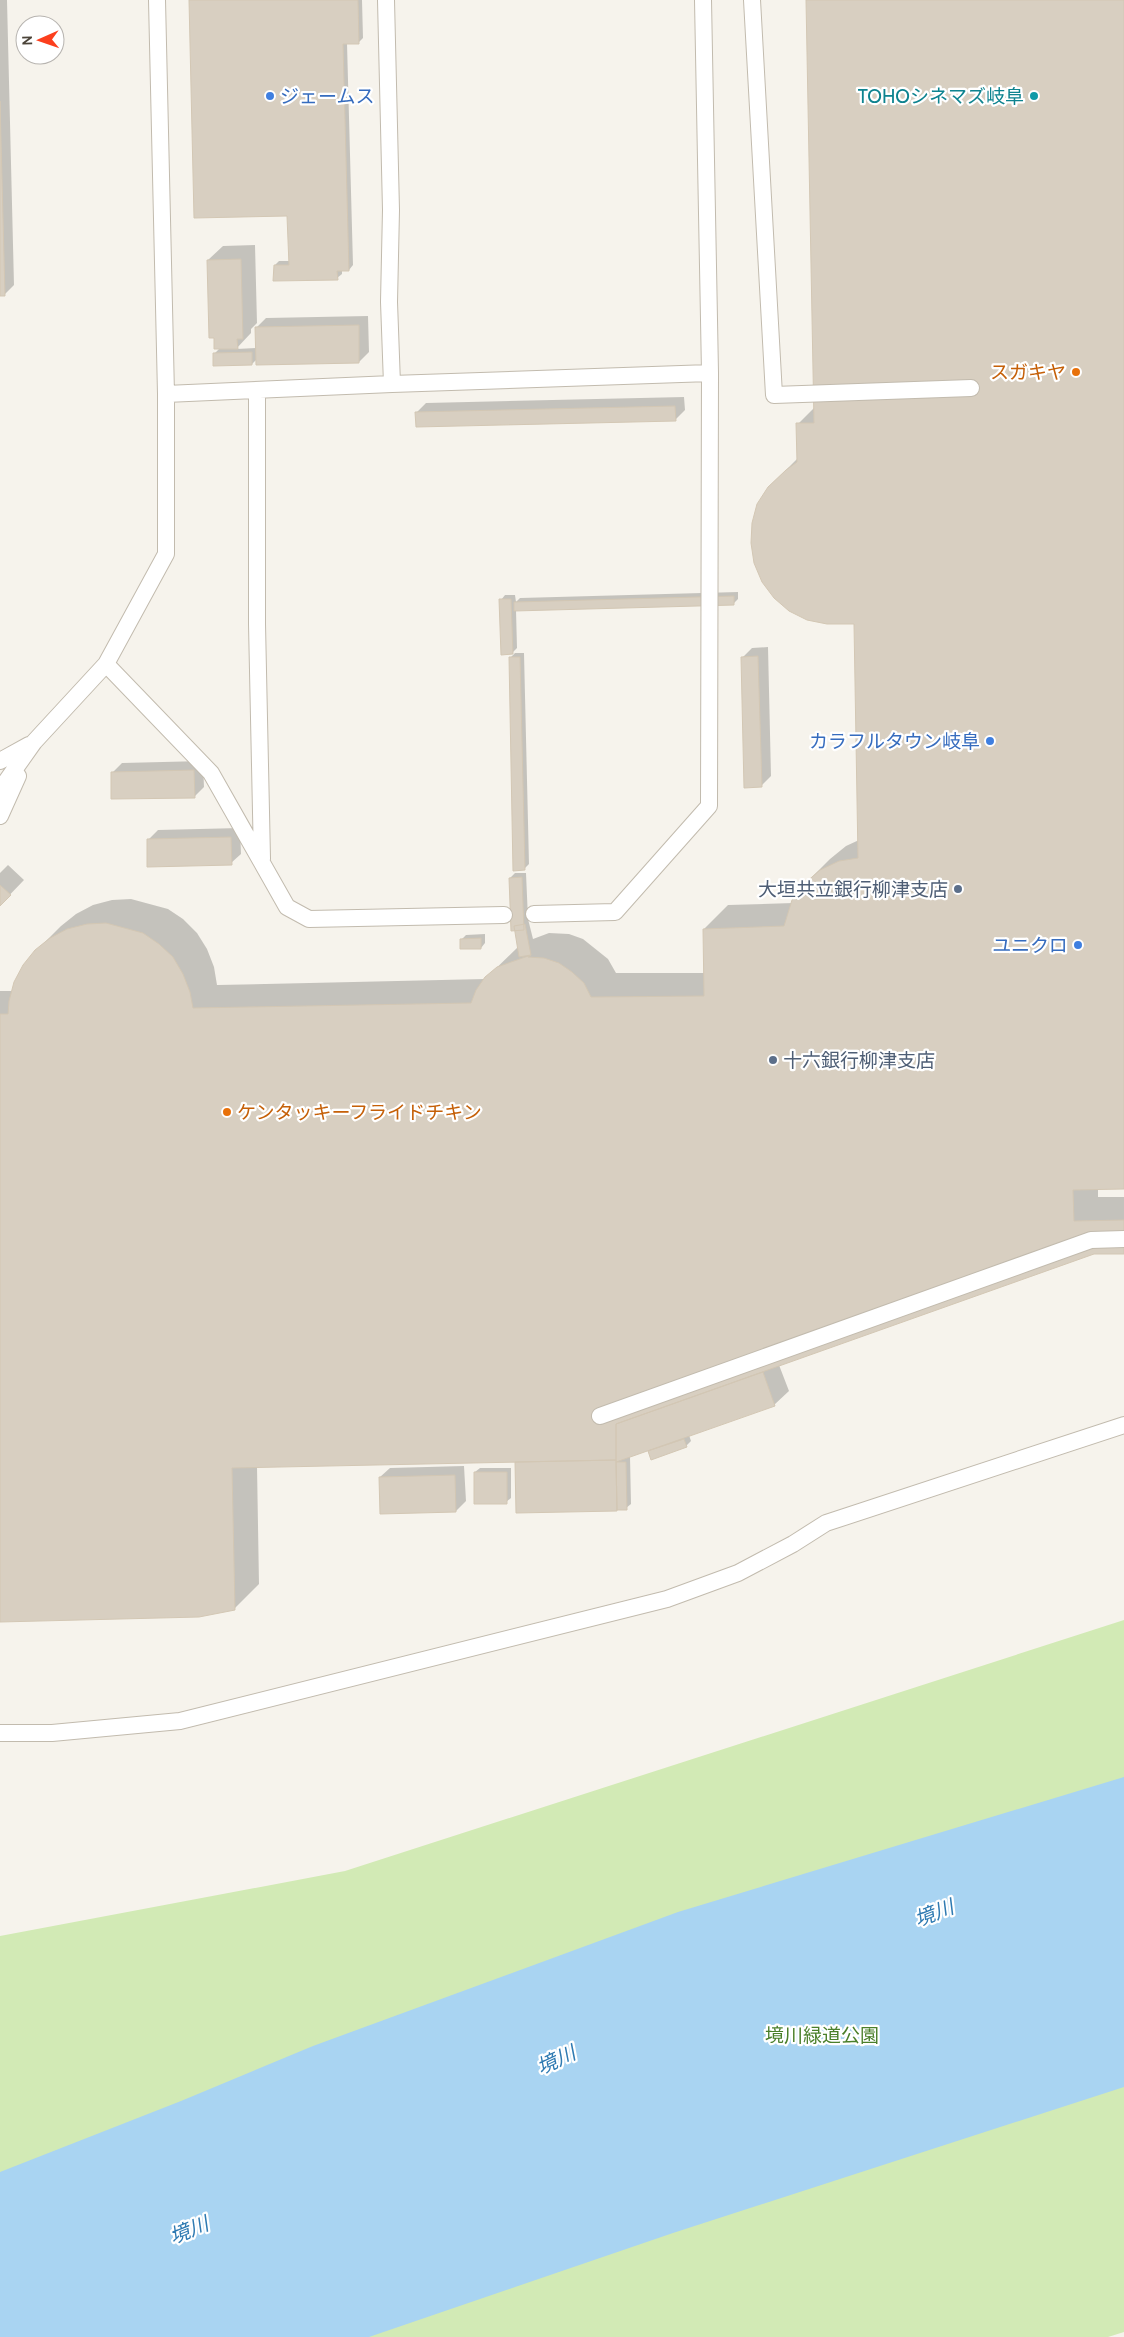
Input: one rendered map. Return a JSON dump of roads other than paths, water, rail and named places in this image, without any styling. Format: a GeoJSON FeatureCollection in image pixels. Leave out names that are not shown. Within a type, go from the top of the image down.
{"type":"FeatureCollection","features":[{"type":"Feature","properties":{"kind":"lane"},"geometry":{"type":"LineString","coordinates":[[0,790],[34,742],[106,664],[166,554],[166,394],[157,0]]}},
{"type":"Feature","properties":{"kind":"lane"},"geometry":{"type":"LineString","coordinates":[[386,0],[391,210],[389,302],[392,384]]}},
{"type":"Feature","properties":{"kind":"lane"},"geometry":{"type":"LineString","coordinates":[[534,914],[615,912],[709,806],[710,373],[703,0]]}},
{"type":"Feature","properties":{"kind":"lane"},"geometry":{"type":"LineString","coordinates":[[752,0],[774,395],[971,388]]}},
{"type":"Feature","properties":{"kind":"lane"},"geometry":{"type":"LineString","coordinates":[[166,394],[710,373]]}},
{"type":"Feature","properties":{"kind":"lane"},"geometry":{"type":"LineString","coordinates":[[257,391],[257,624],[262,862]]}},
{"type":"Feature","properties":{"kind":"lane"},"geometry":{"type":"LineString","coordinates":[[106,664],[211,773],[287,907],[309,919],[504,915]]}},
{"type":"Feature","properties":{"kind":"lane"},"geometry":{"type":"LineString","coordinates":[[2,761],[34,742]]}},
{"type":"Feature","properties":{"kind":"lane"},"geometry":{"type":"LineString","coordinates":[[0,816],[34,742]]}},
{"type":"Feature","properties":{"kind":"lane"},"geometry":{"type":"LineString","coordinates":[[600,1416],[1091,1240],[1124,1239]]}},
{"type":"Feature","properties":{"kind":"lane"},"geometry":{"type":"LineString","coordinates":[[0,1733],[52,1733],[180,1721],[668,1599],[738,1573],[793,1544],[826,1523],[1124,1425]]}},
{"type":"Feature","properties":{"kind":"water","name":"境川"},"geometry":{"type":"Polygon","coordinates":[[[1124,1777],[1124,2087],[673,2233],[369,2337],[0,2337],[0,2172],[181,2101],[313,2046],[678,1912],[1124,1777]]]}},
{"type":"Feature","properties":{"kind":"place","name":"ジェームス"},"geometry":{"type":"Point","coordinates":[270,96]}},
{"type":"Feature","properties":{"kind":"place","name":"TOHOシネマズ岐阜"},"geometry":{"type":"Point","coordinates":[1034,96]}},
{"type":"Feature","properties":{"kind":"place","name":"スガキヤ"},"geometry":{"type":"Point","coordinates":[1076,372]}},
{"type":"Feature","properties":{"kind":"place","name":"カラフルタウン岐阜"},"geometry":{"type":"Point","coordinates":[990,741]}},
{"type":"Feature","properties":{"kind":"place","name":"大垣共立銀行柳津支店"},"geometry":{"type":"Point","coordinates":[958,889]}},
{"type":"Feature","properties":{"kind":"place","name":"ユニクロ"},"geometry":{"type":"Point","coordinates":[1078,945]}},
{"type":"Feature","properties":{"kind":"place","name":"十六銀行柳津支店"},"geometry":{"type":"Point","coordinates":[773,1060]}},
{"type":"Feature","properties":{"kind":"place","name":"ケンタッキーフライドチキン"},"geometry":{"type":"Point","coordinates":[227,1112]}},
{"type":"Feature","properties":{"kind":"park label","name":"境川緑道公園"},"geometry":{"type":"Point","coordinates":[822,2035]}}]}
